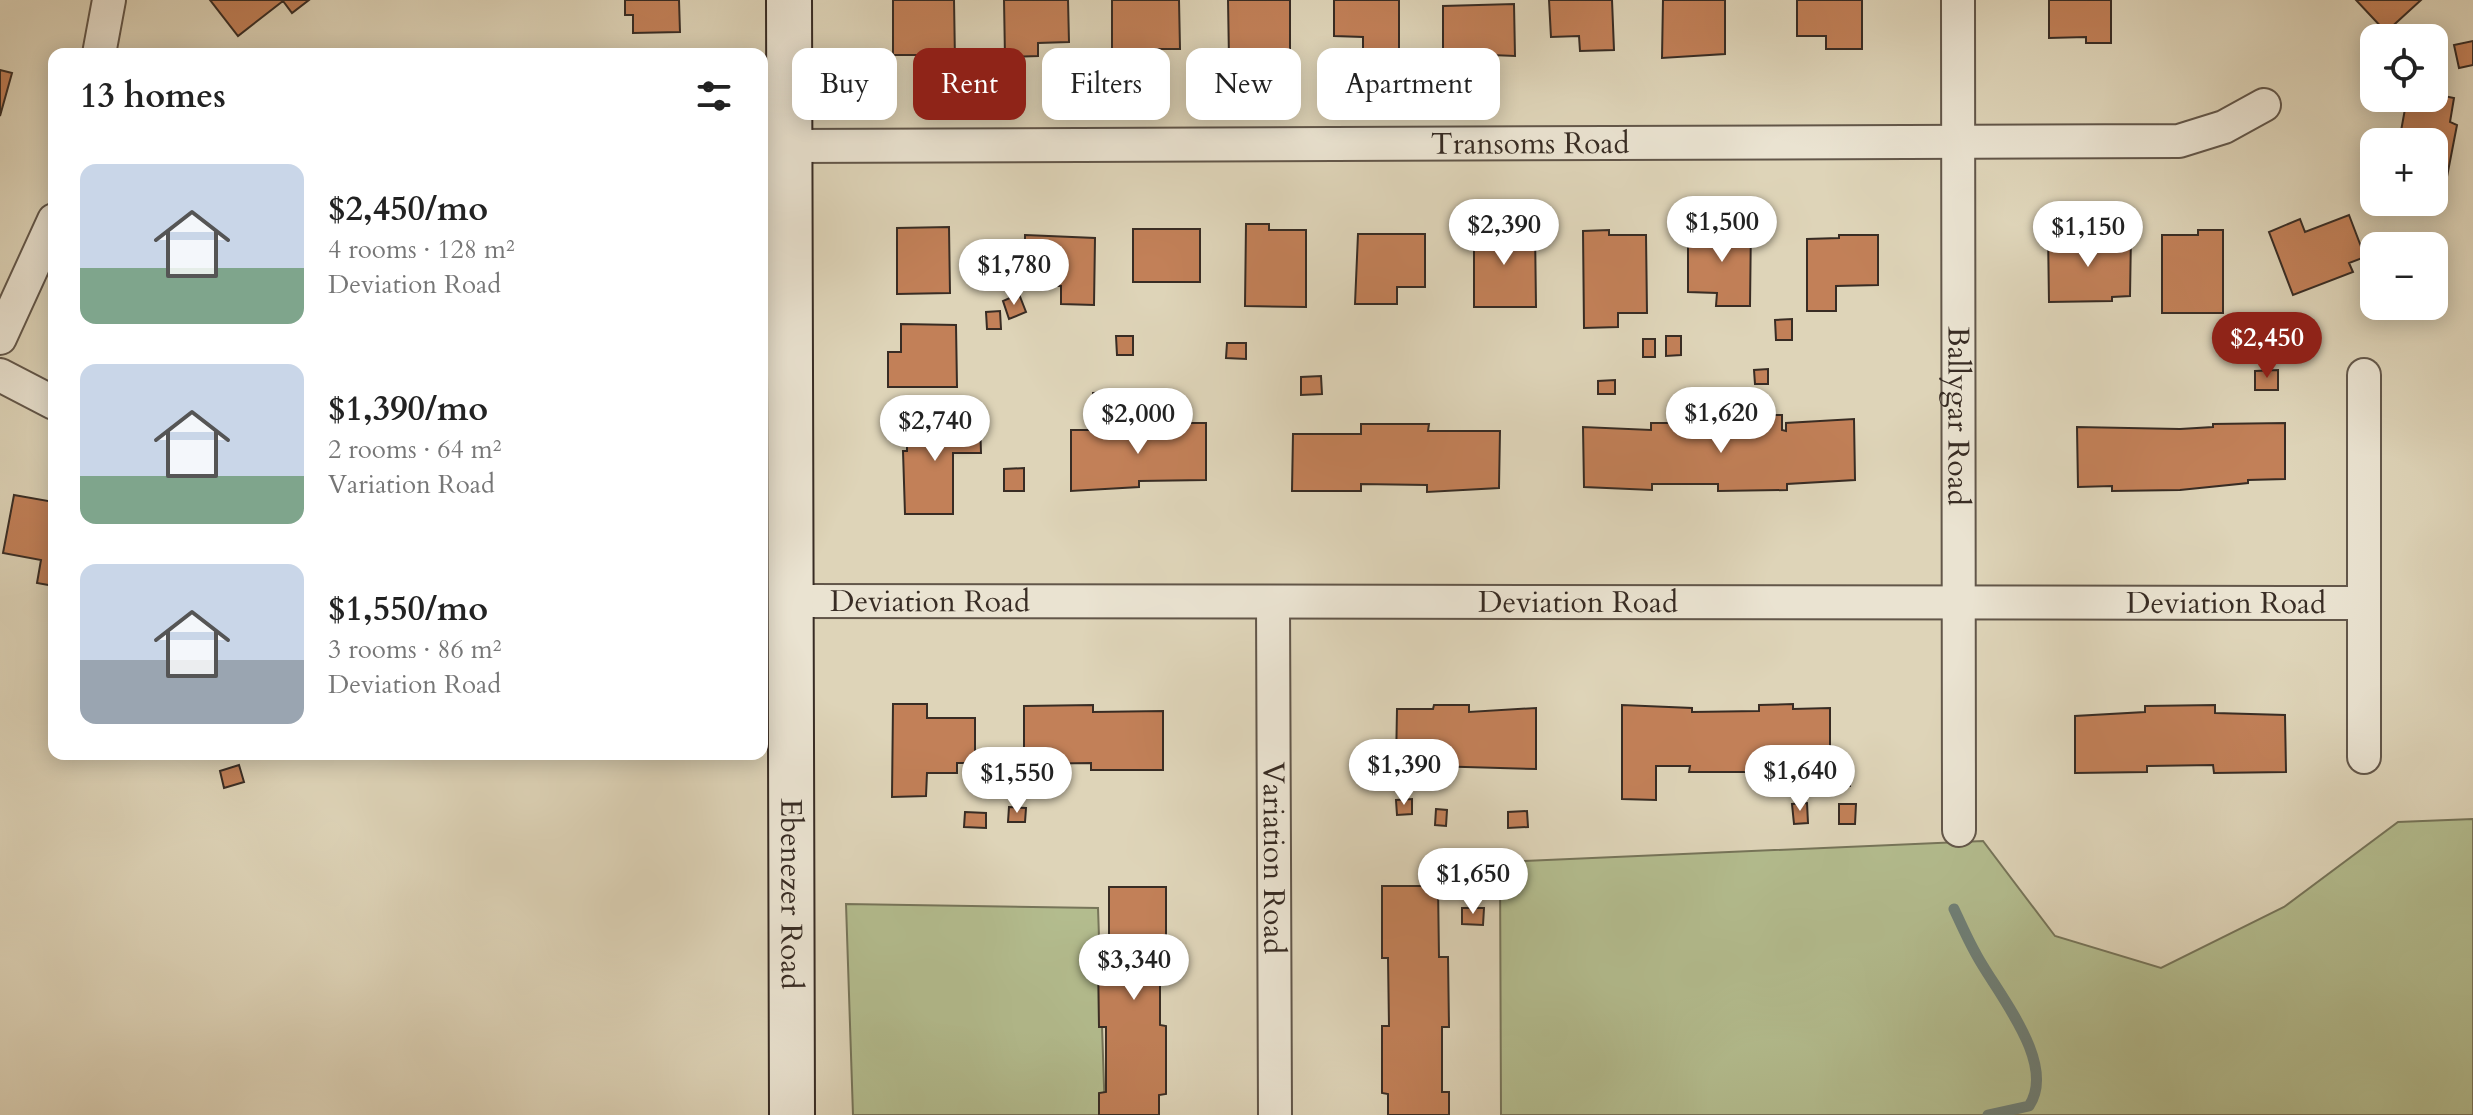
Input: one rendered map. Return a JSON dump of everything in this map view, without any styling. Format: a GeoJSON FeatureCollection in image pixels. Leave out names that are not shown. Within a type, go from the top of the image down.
{"type":"FeatureCollection","features":[{"type":"Feature","properties":{"kind":"street"},"geometry":{"type":"LineString","coordinates":[[100,48],[109,0]]}},
{"type":"Feature","properties":{"kind":"street","name":"Ebenezer Road"},"geometry":{"type":"LineString","coordinates":[[789,0],[792,1115]]}},
{"type":"Feature","properties":{"kind":"street","name":"Ballygar Road"},"geometry":{"type":"LineString","coordinates":[[1958,0],[1959,830]]}},
{"type":"Feature","properties":{"kind":"street","name":"Transoms Road"},"geometry":{"type":"LineString","coordinates":[[790,146],[2179,141],[2224,127],[2264,105]]}},
{"type":"Feature","properties":{"kind":"street"},"geometry":{"type":"LineString","coordinates":[[0,338],[48,233]]}},
{"type":"Feature","properties":{"kind":"street"},"geometry":{"type":"LineString","coordinates":[[0,375],[48,400]]}},
{"type":"Feature","properties":{"kind":"street","name":"Deviation Road"},"geometry":{"type":"LineString","coordinates":[[2364,375],[2364,757]]}},
{"type":"Feature","properties":{"kind":"street","name":"Deviation Road"},"geometry":{"type":"LineString","coordinates":[[792,601],[2363,603]]}},
{"type":"Feature","properties":{"kind":"street","name":"Variation Road"},"geometry":{"type":"LineString","coordinates":[[1273,602],[1275,1115]]}},
{"type":"Feature","properties":{"kind":"green space"},"geometry":{"type":"Polygon","coordinates":[[[2473,819],[2473,1115],[1501,1115],[1500,862],[1983,841],[2055,936],[2161,968],[2284,907],[2398,822],[2473,819]]]}},
{"type":"Feature","properties":{"kind":"green space"},"geometry":{"type":"Polygon","coordinates":[[[846,904],[1098,908],[1105,1115],[853,1115],[846,904]]]}},
{"type":"Feature","properties":{"kind":"building"},"geometry":{"type":"Polygon","coordinates":[[[210,0],[309,0],[292,13],[283,1],[238,36],[210,0]]]}},
{"type":"Feature","properties":{"kind":"building"},"geometry":{"type":"Polygon","coordinates":[[[625,0],[679,0],[680,32],[633,33],[633,15],[625,15],[625,0]]]}},
{"type":"Feature","properties":{"kind":"building"},"geometry":{"type":"Polygon","coordinates":[[[893,0],[954,0],[955,48],[913,48],[913,55],[897,55],[897,48],[893,48],[893,0]]]}},
{"type":"Feature","properties":{"kind":"building"},"geometry":{"type":"Polygon","coordinates":[[[1004,0],[1068,0],[1069,42],[1038,43],[1038,56],[1026,56],[1026,48],[1005,48],[1004,0]]]}},
{"type":"Feature","properties":{"kind":"building"},"geometry":{"type":"Polygon","coordinates":[[[1112,0],[1179,0],[1180,49],[1112,48],[1112,0]]]}},
{"type":"Feature","properties":{"kind":"building"},"geometry":{"type":"Polygon","coordinates":[[[1228,0],[1290,0],[1290,48],[1229,48],[1228,0]]]}},
{"type":"Feature","properties":{"kind":"building"},"geometry":{"type":"Polygon","coordinates":[[[1334,0],[1399,0],[1399,48],[1363,48],[1363,37],[1334,36],[1334,0]]]}},
{"type":"Feature","properties":{"kind":"building"},"geometry":{"type":"Polygon","coordinates":[[[1549,0],[1612,0],[1614,50],[1580,51],[1579,36],[1551,37],[1549,0]]]}},
{"type":"Feature","properties":{"kind":"building"},"geometry":{"type":"Polygon","coordinates":[[[1663,0],[1725,0],[1725,54],[1662,58],[1663,0]]]}},
{"type":"Feature","properties":{"kind":"building"},"geometry":{"type":"Polygon","coordinates":[[[1797,0],[1862,0],[1862,49],[1826,49],[1826,36],[1797,36],[1797,0]]]}},
{"type":"Feature","properties":{"kind":"building"},"geometry":{"type":"Polygon","coordinates":[[[2049,0],[2111,0],[2111,43],[2086,43],[2086,37],[2049,38],[2049,0]]]}},
{"type":"Feature","properties":{"kind":"building"},"geometry":{"type":"Polygon","coordinates":[[[2356,0],[2421,0],[2395,24],[2378,24],[2356,0]]]}},
{"type":"Feature","properties":{"kind":"building"},"geometry":{"type":"Polygon","coordinates":[[[1514,4],[1515,56],[1500,55],[1500,48],[1443,48],[1443,6],[1514,4]]]}},
{"type":"Feature","properties":{"kind":"building"},"geometry":{"type":"Polygon","coordinates":[[[2473,41],[2473,65],[2459,68],[2454,45],[2473,41]]]}},
{"type":"Feature","properties":{"kind":"building"},"geometry":{"type":"Polygon","coordinates":[[[0,70],[12,73],[0,116],[0,70]]]}},
{"type":"Feature","properties":{"kind":"building"},"geometry":{"type":"Polygon","coordinates":[[[2448,97],[2454,98],[2450,122],[2457,125],[2448,172],[2448,128],[2402,128],[2404,112],[2448,112],[2448,97]]]}},
{"type":"Feature","properties":{"kind":"building"},"geometry":{"type":"Polygon","coordinates":[[[2349,215],[2360,244],[2360,259],[2349,263],[2353,272],[2293,295],[2269,232],[2300,219],[2305,232],[2349,215]]]}},
{"type":"Feature","properties":{"kind":"building"},"geometry":{"type":"Polygon","coordinates":[[[1718,222],[1751,222],[1750,306],[1716,306],[1717,293],[1688,292],[1688,236],[1718,236],[1718,222]]]}},
{"type":"Feature","properties":{"kind":"building"},"geometry":{"type":"Polygon","coordinates":[[[1246,224],[1269,224],[1269,230],[1306,230],[1306,307],[1245,306],[1246,224]]]}},
{"type":"Feature","properties":{"kind":"building"},"geometry":{"type":"Polygon","coordinates":[[[1474,224],[1535,229],[1536,307],[1474,307],[1474,224]]]}},
{"type":"Feature","properties":{"kind":"building"},"geometry":{"type":"Polygon","coordinates":[[[949,227],[950,293],[897,294],[897,228],[949,227]]]}},
{"type":"Feature","properties":{"kind":"building"},"geometry":{"type":"Polygon","coordinates":[[[1133,229],[1200,229],[1200,282],[1133,282],[1133,229]]]}},
{"type":"Feature","properties":{"kind":"building"},"geometry":{"type":"Polygon","coordinates":[[[1609,230],[1609,235],[1646,235],[1647,313],[1618,313],[1618,327],[1584,328],[1583,231],[1609,230]]]}},
{"type":"Feature","properties":{"kind":"building"},"geometry":{"type":"Polygon","coordinates":[[[2198,230],[2223,230],[2223,313],[2162,313],[2162,235],[2198,235],[2198,230]]]}},
{"type":"Feature","properties":{"kind":"building"},"geometry":{"type":"Polygon","coordinates":[[[2048,233],[2084,233],[2083,247],[2111,247],[2111,233],[2131,234],[2130,296],[2112,297],[2112,301],[2049,302],[2048,233]]]}},
{"type":"Feature","properties":{"kind":"building"},"geometry":{"type":"Polygon","coordinates":[[[1358,234],[1425,234],[1425,287],[1397,287],[1397,304],[1355,304],[1358,234]]]}},
{"type":"Feature","properties":{"kind":"building"},"geometry":{"type":"Polygon","coordinates":[[[1025,235],[1095,238],[1094,305],[1061,304],[1061,286],[1025,286],[1025,235]]]}},
{"type":"Feature","properties":{"kind":"building"},"geometry":{"type":"Polygon","coordinates":[[[1839,235],[1878,235],[1878,285],[1836,286],[1836,311],[1807,311],[1807,239],[1839,238],[1839,235]]]}},
{"type":"Feature","properties":{"kind":"building"},"geometry":{"type":"Polygon","coordinates":[[[1019,294],[1026,312],[1009,319],[1003,301],[1019,294]]]}},
{"type":"Feature","properties":{"kind":"building"},"geometry":{"type":"Polygon","coordinates":[[[1000,311],[1001,329],[987,329],[986,312],[1000,311]]]}},
{"type":"Feature","properties":{"kind":"building"},"geometry":{"type":"Polygon","coordinates":[[[1792,319],[1792,340],[1776,340],[1775,320],[1792,319]]]}},
{"type":"Feature","properties":{"kind":"building"},"geometry":{"type":"Polygon","coordinates":[[[901,324],[956,325],[957,387],[888,387],[888,352],[901,352],[901,324]]]}},
{"type":"Feature","properties":{"kind":"building"},"geometry":{"type":"Polygon","coordinates":[[[1116,336],[1133,336],[1133,355],[1117,355],[1116,336]]]}},
{"type":"Feature","properties":{"kind":"building"},"geometry":{"type":"Polygon","coordinates":[[[1666,336],[1681,336],[1681,355],[1666,356],[1666,336]]]}},
{"type":"Feature","properties":{"kind":"building"},"geometry":{"type":"Polygon","coordinates":[[[1643,339],[1655,339],[1655,357],[1643,357],[1643,339]]]}},
{"type":"Feature","properties":{"kind":"building"},"geometry":{"type":"Polygon","coordinates":[[[1227,343],[1246,343],[1246,359],[1226,358],[1227,343]]]}},
{"type":"Feature","properties":{"kind":"building"},"geometry":{"type":"Polygon","coordinates":[[[1768,369],[1768,384],[1755,384],[1754,370],[1768,369]]]}},
{"type":"Feature","properties":{"kind":"building"},"geometry":{"type":"Polygon","coordinates":[[[2278,370],[2278,390],[2255,390],[2255,371],[2278,370]]]}},
{"type":"Feature","properties":{"kind":"building"},"geometry":{"type":"Polygon","coordinates":[[[1321,376],[1322,394],[1301,395],[1301,377],[1321,376]]]}},
{"type":"Feature","properties":{"kind":"building"},"geometry":{"type":"Polygon","coordinates":[[[1615,380],[1615,394],[1598,394],[1598,381],[1615,380]]]}},
{"type":"Feature","properties":{"kind":"building"},"geometry":{"type":"Polygon","coordinates":[[[1116,392],[1116,406],[1093,407],[1093,393],[1116,392]]]}},
{"type":"Feature","properties":{"kind":"building"},"geometry":{"type":"Polygon","coordinates":[[[1754,415],[1782,415],[1782,430],[1786,431],[1786,423],[1854,419],[1855,480],[1787,484],[1787,490],[1718,491],[1718,484],[1652,484],[1652,490],[1584,487],[1583,427],[1651,430],[1651,423],[1719,423],[1720,430],[1755,430],[1754,415]]]}},
{"type":"Feature","properties":{"kind":"building"},"geometry":{"type":"Polygon","coordinates":[[[907,420],[980,423],[981,453],[953,453],[953,514],[905,514],[903,451],[907,451],[907,420]]]}},
{"type":"Feature","properties":{"kind":"building"},"geometry":{"type":"Polygon","coordinates":[[[1138,423],[1206,423],[1206,480],[1139,481],[1139,487],[1071,491],[1071,430],[1138,430],[1138,423]]]}},
{"type":"Feature","properties":{"kind":"building"},"geometry":{"type":"Polygon","coordinates":[[[2285,423],[2285,479],[2248,480],[2248,483],[2180,490],[2112,491],[2112,486],[2078,487],[2077,427],[2180,429],[2213,427],[2213,424],[2285,423]]]}},
{"type":"Feature","properties":{"kind":"building"},"geometry":{"type":"Polygon","coordinates":[[[1361,424],[1429,424],[1428,431],[1500,431],[1499,488],[1427,492],[1427,485],[1361,484],[1361,491],[1292,491],[1293,434],[1361,434],[1361,424]]]}},
{"type":"Feature","properties":{"kind":"building"},"geometry":{"type":"Polygon","coordinates":[[[1024,468],[1024,491],[1004,491],[1004,469],[1024,468]]]}},
{"type":"Feature","properties":{"kind":"building"},"geometry":{"type":"Polygon","coordinates":[[[14,495],[48,501],[48,585],[37,583],[41,560],[3,553],[14,495]]]}},
{"type":"Feature","properties":{"kind":"building"},"geometry":{"type":"Polygon","coordinates":[[[893,704],[927,704],[927,718],[975,718],[975,763],[957,763],[957,773],[927,773],[926,796],[892,797],[893,704]]]}},
{"type":"Feature","properties":{"kind":"building"},"geometry":{"type":"Polygon","coordinates":[[[1793,704],[1793,709],[1830,708],[1830,764],[1850,764],[1850,786],[1798,786],[1797,764],[1759,764],[1759,772],[1689,772],[1690,766],[1656,766],[1656,800],[1622,799],[1622,705],[1692,708],[1692,712],[1759,711],[1759,705],[1793,704]]]}},
{"type":"Feature","properties":{"kind":"building"},"geometry":{"type":"Polygon","coordinates":[[[1093,705],[1093,712],[1163,711],[1163,770],[1091,770],[1091,763],[1024,764],[1024,706],[1093,705]]]}},
{"type":"Feature","properties":{"kind":"building"},"geometry":{"type":"Polygon","coordinates":[[[1434,705],[1469,705],[1469,712],[1536,708],[1536,769],[1396,765],[1397,709],[1433,709],[1434,705]]]}},
{"type":"Feature","properties":{"kind":"building"},"geometry":{"type":"Polygon","coordinates":[[[2215,705],[2215,713],[2285,715],[2286,772],[2214,773],[2213,765],[2147,766],[2147,772],[2075,773],[2075,716],[2145,712],[2145,706],[2215,705]]]}},
{"type":"Feature","properties":{"kind":"building"},"geometry":{"type":"Polygon","coordinates":[[[239,765],[244,782],[224,788],[220,771],[239,765]]]}},
{"type":"Feature","properties":{"kind":"building"},"geometry":{"type":"Polygon","coordinates":[[[1412,799],[1412,814],[1397,815],[1396,800],[1412,799]]]}},
{"type":"Feature","properties":{"kind":"building"},"geometry":{"type":"Polygon","coordinates":[[[1807,803],[1808,823],[1794,824],[1792,804],[1807,803]]]}},
{"type":"Feature","properties":{"kind":"building"},"geometry":{"type":"Polygon","coordinates":[[[1839,804],[1856,804],[1855,824],[1839,824],[1839,804]]]}},
{"type":"Feature","properties":{"kind":"building"},"geometry":{"type":"Polygon","coordinates":[[[1009,807],[1026,808],[1025,822],[1008,822],[1009,807]]]}},
{"type":"Feature","properties":{"kind":"building"},"geometry":{"type":"Polygon","coordinates":[[[1436,809],[1447,810],[1446,826],[1435,825],[1436,809]]]}},
{"type":"Feature","properties":{"kind":"building"},"geometry":{"type":"Polygon","coordinates":[[[1527,811],[1528,827],[1508,828],[1508,812],[1527,811]]]}},
{"type":"Feature","properties":{"kind":"building"},"geometry":{"type":"Polygon","coordinates":[[[965,812],[986,813],[986,828],[964,827],[965,812]]]}},
{"type":"Feature","properties":{"kind":"building"},"geometry":{"type":"Polygon","coordinates":[[[1382,886],[1438,886],[1439,957],[1448,957],[1449,1027],[1442,1027],[1442,1092],[1449,1092],[1449,1115],[1388,1115],[1388,1094],[1382,1093],[1382,1026],[1389,1026],[1388,958],[1382,958],[1382,886]]]}},
{"type":"Feature","properties":{"kind":"building"},"geometry":{"type":"Polygon","coordinates":[[[1109,887],[1166,887],[1166,959],[1160,958],[1160,1025],[1166,1026],[1166,1094],[1159,1095],[1159,1115],[1099,1115],[1099,1093],[1106,1092],[1106,1027],[1099,1027],[1098,959],[1109,959],[1109,887]]]}},
{"type":"Feature","properties":{"kind":"building"},"geometry":{"type":"Polygon","coordinates":[[[1462,908],[1484,908],[1483,925],[1462,924],[1462,908]]]}},
{"type":"Feature","properties":{"kind":"waterway"},"geometry":{"type":"LineString","coordinates":[[1954,909],[1976,954],[2021,1028],[2036,1069],[2036,1089],[2029,1106],[1988,1115]]}}]}
